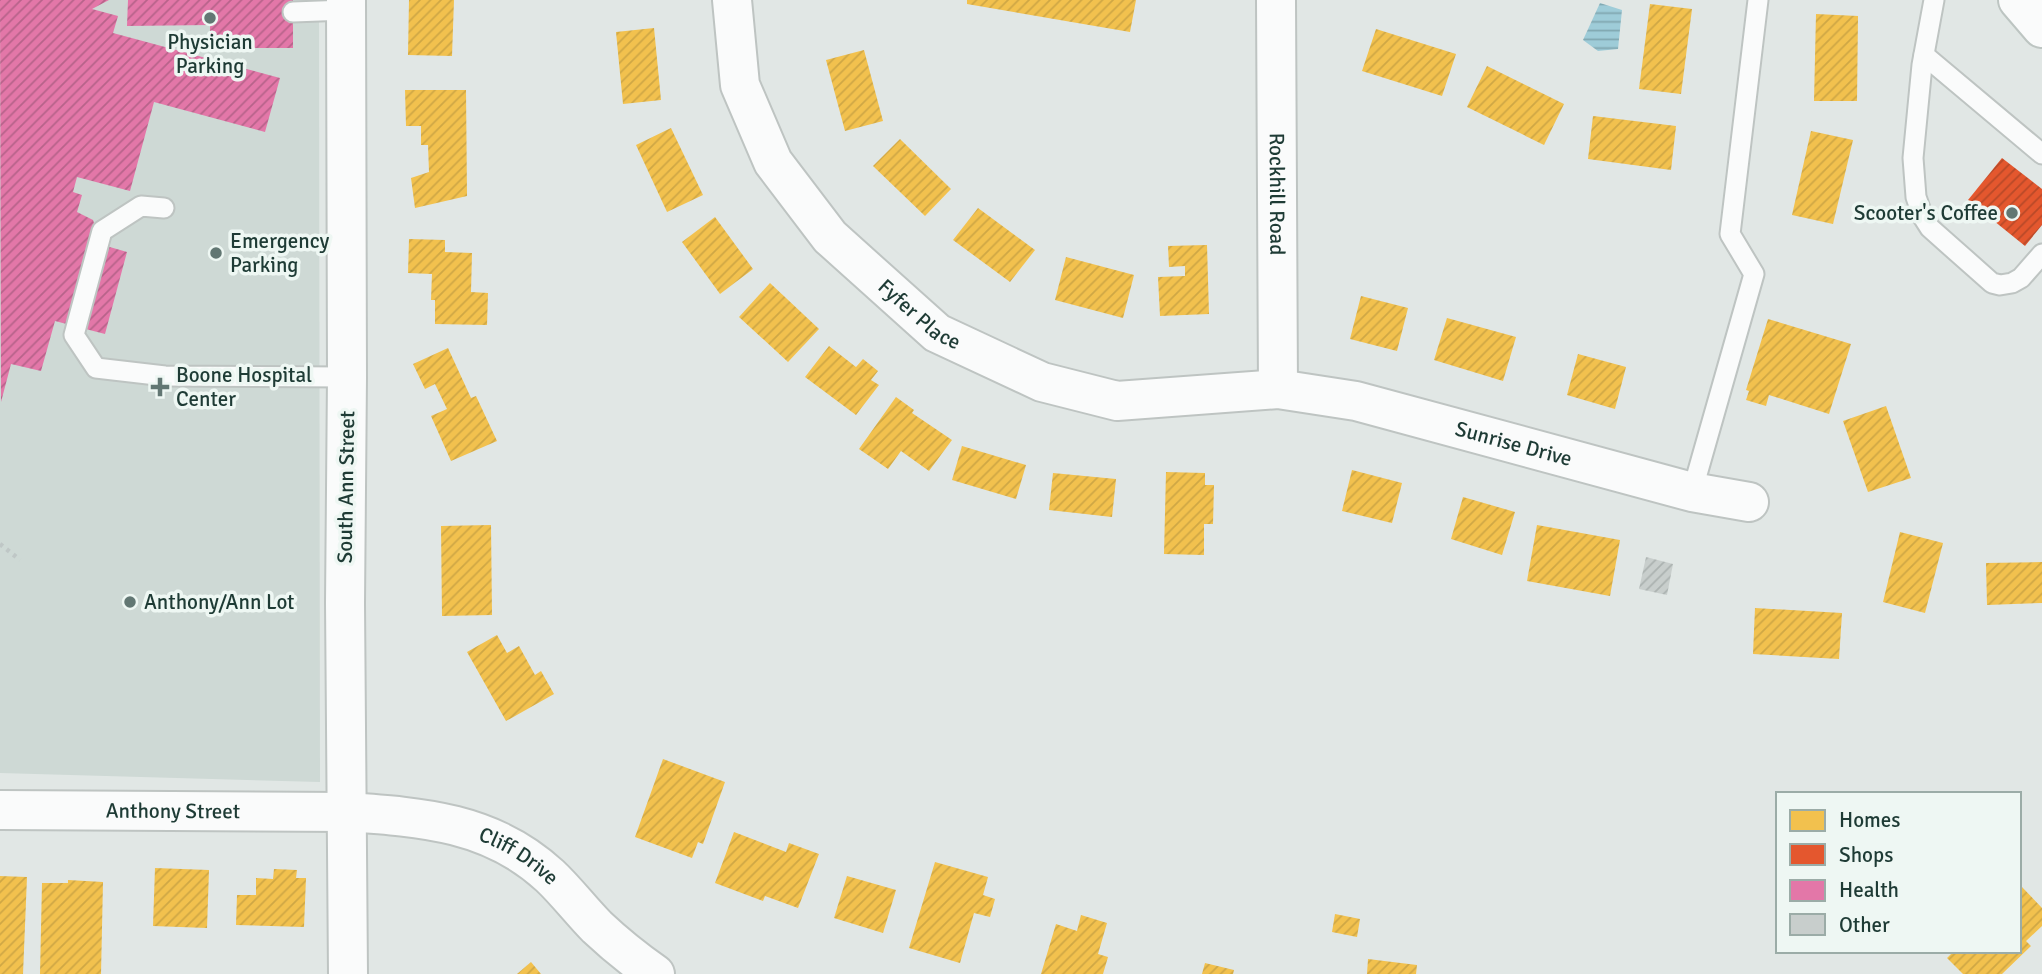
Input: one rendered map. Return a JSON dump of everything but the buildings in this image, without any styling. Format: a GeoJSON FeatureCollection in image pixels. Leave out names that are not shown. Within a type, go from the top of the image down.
{"type":"FeatureCollection","features":[{"type":"Feature","properties":{"kind":"street","name":"Fyfer Place"},"geometry":{"type":"LineString","coordinates":[[732,0],[740,85],[773,162],[830,237],[937,333],[1042,382],[1117,401],[1278,389]]}},
{"type":"Feature","properties":{"kind":"street","name":"Rockhill Road"},"geometry":{"type":"LineString","coordinates":[[1276,0],[1278,389]]}},
{"type":"Feature","properties":{"kind":"street"},"geometry":{"type":"LineString","coordinates":[[2018,0],[2042,28]]}},
{"type":"Feature","properties":{"kind":"street","name":"South Ann Street"},"geometry":{"type":"LineString","coordinates":[[346,5],[345,603],[348,974]]}},
{"type":"Feature","properties":{"kind":"street","name":"Sunrise Drive"},"geometry":{"type":"LineString","coordinates":[[1278,389],[1356,401],[1692,492],[1749,502]]}},
{"type":"Feature","properties":{"kind":"street","name":"Anthony Street"},"geometry":{"type":"LineString","coordinates":[[0,810],[347,812]]}},
{"type":"Feature","properties":{"kind":"street","name":"Cliff Drive"},"geometry":{"type":"LineString","coordinates":[[347,812],[403,816],[463,826],[496,839],[528,857],[597,927],[655,974]]}},
{"type":"Feature","properties":{"kind":"lane"},"geometry":{"type":"LineString","coordinates":[[1692,492],[1754,274],[1730,234],[1758,0]]}},
{"type":"Feature","properties":{"kind":"lane"},"geometry":{"type":"LineString","coordinates":[[1934,0],[1924,55],[1913,158],[1916,197],[1920,210],[1930,228],[1992,283],[2012,283],[2021,278],[2042,254]]}},
{"type":"Feature","properties":{"kind":"lane"},"geometry":{"type":"LineString","coordinates":[[293,12],[346,5]]}},
{"type":"Feature","properties":{"kind":"lane"},"geometry":{"type":"LineString","coordinates":[[1924,55],[2042,154]]}},
{"type":"Feature","properties":{"kind":"lane"},"geometry":{"type":"LineString","coordinates":[[164,208],[141,206],[102,231],[74,335],[96,368],[165,376],[347,377]]}},
{"type":"Feature","properties":{"kind":"path"},"geometry":{"type":"LineString","coordinates":[[0,544],[20,559]]}},
{"type":"Feature","properties":{"kind":"shaded area","name":"Boone Hospital Center"},"geometry":{"type":"Polygon","coordinates":[[[0,0],[319,0],[320,782],[0,773],[0,0]]]}},
{"type":"Feature","properties":{"kind":"water"},"geometry":{"type":"Polygon","coordinates":[[[1600,3],[1622,10],[1618,49],[1598,51],[1583,40],[1600,3]]]}},
{"type":"Feature","properties":{"kind":"place","name":"Physician Parking"},"geometry":{"type":"Point","coordinates":[210,18]}},
{"type":"Feature","properties":{"kind":"place","name":"Scooter's Coffee"},"geometry":{"type":"Point","coordinates":[2012,213]}},
{"type":"Feature","properties":{"kind":"place","name":"Emergency Parking"},"geometry":{"type":"Point","coordinates":[216,253]}},
{"type":"Feature","properties":{"kind":"place","name":"Boone Hospital Center"},"geometry":{"type":"Point","coordinates":[160,387]}},
{"type":"Feature","properties":{"kind":"place","name":"Anthony/Ann Lot"},"geometry":{"type":"Point","coordinates":[130,602]}}]}
